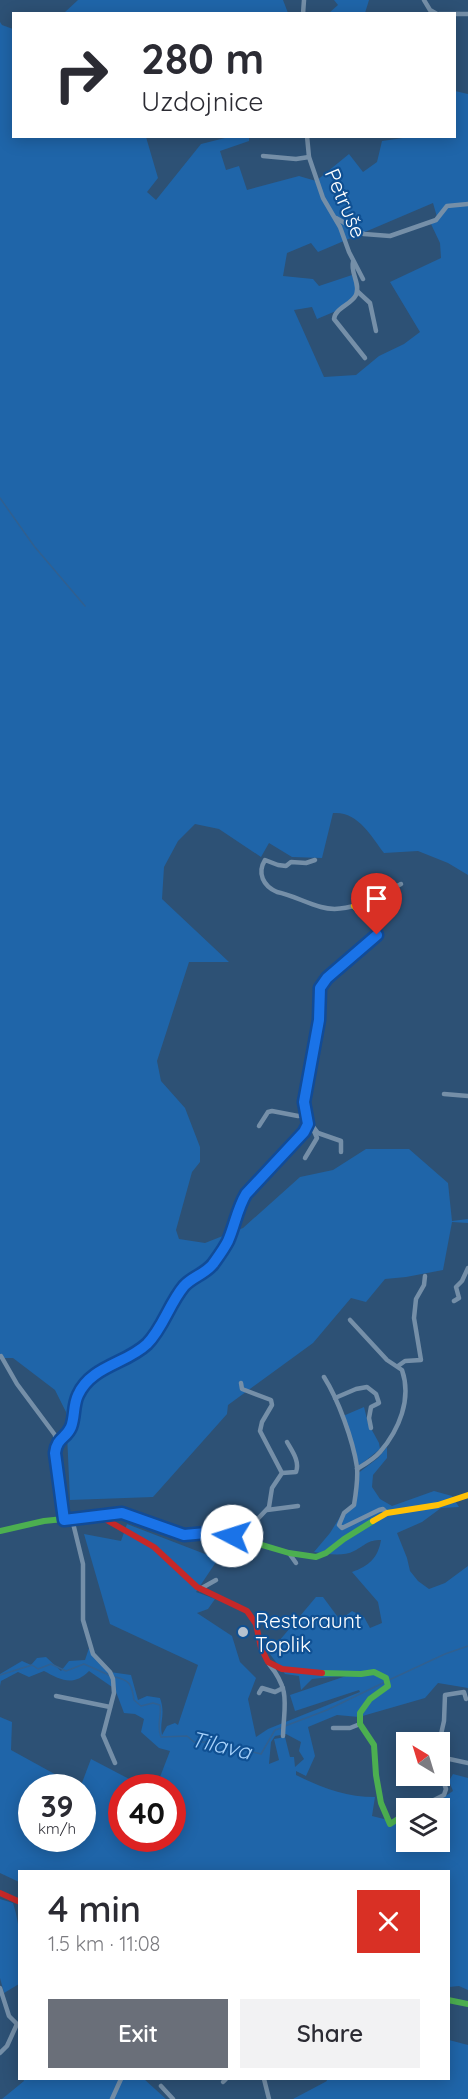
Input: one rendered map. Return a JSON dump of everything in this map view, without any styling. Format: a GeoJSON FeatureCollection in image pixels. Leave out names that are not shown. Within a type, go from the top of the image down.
{"type":"FeatureCollection","features":[{"type":"Feature","properties":{"kind":"street"},"geometry":{"type":"LineString","coordinates":[[424,0],[427,8],[434,12]]}},
{"type":"Feature","properties":{"kind":"street","name":"Petruše"},"geometry":{"type":"LineString","coordinates":[[307,138],[309,157],[323,198],[363,279]]}},
{"type":"Feature","properties":{"kind":"street"},"geometry":{"type":"LineString","coordinates":[[263,156],[296,159],[309,157]]}},
{"type":"Feature","properties":{"kind":"street"},"geometry":{"type":"LineString","coordinates":[[334,217],[364,234],[390,236],[436,220],[447,206],[468,204]]}},
{"type":"Feature","properties":{"kind":"street"},"geometry":{"type":"LineString","coordinates":[[353,262],[352,270],[357,291],[355,297],[335,313],[334,319],[365,358]]}},
{"type":"Feature","properties":{"kind":"street"},"geometry":{"type":"LineString","coordinates":[[357,291],[370,303],[376,331]]}},
{"type":"Feature","properties":{"kind":"street"},"geometry":{"type":"LineString","coordinates":[[315,860],[291,862],[286,866],[265,860],[261,872],[264,884],[268,888],[329,909],[354,906],[401,884]]}},
{"type":"Feature","properties":{"kind":"street"},"geometry":{"type":"LineString","coordinates":[[369,900],[383,914],[393,905]]}},
{"type":"Feature","properties":{"kind":"street"},"geometry":{"type":"LineString","coordinates":[[56,1444],[71,1426],[76,1399],[85,1383],[108,1366],[139,1351],[149,1342],[158,1331],[184,1286],[204,1273],[219,1255],[228,1241],[239,1205],[246,1194],[304,1132],[307,1118],[304,1102],[319,1020],[320,988],[327,978],[377,935],[376,929],[354,906]]}},
{"type":"Feature","properties":{"kind":"street"},"geometry":{"type":"LineString","coordinates":[[444,1094],[468,1096]]}},
{"type":"Feature","properties":{"kind":"street"},"geometry":{"type":"LineString","coordinates":[[259,1126],[268,1112],[272,1111],[307,1118],[318,1133],[341,1142],[341,1152]]}},
{"type":"Feature","properties":{"kind":"street"},"geometry":{"type":"LineString","coordinates":[[305,1158],[317,1138],[314,1128]]}},
{"type":"Feature","properties":{"kind":"street"},"geometry":{"type":"LineString","coordinates":[[454,1301],[459,1298],[456,1287],[462,1281],[468,1268]]}},
{"type":"Feature","properties":{"kind":"street"},"geometry":{"type":"LineString","coordinates":[[398,1366],[405,1361],[421,1360],[414,1318],[416,1299],[424,1285],[425,1276]]}},
{"type":"Feature","properties":{"kind":"street"},"geometry":{"type":"LineString","coordinates":[[350,1320],[387,1360],[402,1370],[405,1378],[405,1395],[400,1424],[379,1454],[357,1469]]}},
{"type":"Feature","properties":{"kind":"street"},"geometry":{"type":"LineString","coordinates":[[1,1356],[17,1384],[55,1435],[55,1453],[64,1520]]}},
{"type":"Feature","properties":{"kind":"street"},"geometry":{"type":"LineString","coordinates":[[324,1377],[335,1398],[352,1446],[357,1469],[354,1505],[344,1513],[340,1527],[350,1525],[379,1510],[383,1509],[387,1513]]}},
{"type":"Feature","properties":{"kind":"street"},"geometry":{"type":"LineString","coordinates":[[241,1383],[242,1389],[271,1400],[272,1405],[262,1422],[260,1431],[282,1473]]}},
{"type":"Feature","properties":{"kind":"street"},"geometry":{"type":"LineString","coordinates":[[335,1398],[367,1387],[376,1394],[379,1403],[371,1407],[369,1418],[371,1428]]}},
{"type":"Feature","properties":{"kind":"street"},"geometry":{"type":"LineString","coordinates":[[282,1473],[296,1472],[298,1468],[295,1456],[287,1442]]}},
{"type":"Feature","properties":{"kind":"street"},"geometry":{"type":"LineString","coordinates":[[256,1542],[252,1533],[252,1525],[267,1510],[272,1488],[282,1473]]}},
{"type":"Feature","properties":{"kind":"street"},"geometry":{"type":"LineString","coordinates":[[0,1531],[44,1521],[122,1513],[184,1535],[206,1533],[227,1535],[289,1553],[316,1557],[326,1553],[344,1539],[387,1513],[438,1505],[468,1495]]}},
{"type":"Feature","properties":{"kind":"street"},"geometry":{"type":"LineString","coordinates":[[267,1510],[298,1506]]}},
{"type":"Feature","properties":{"kind":"street"},"geometry":{"type":"LineString","coordinates":[[98,1515],[153,1546],[200,1589],[247,1612],[255,1623],[263,1656],[280,1677],[286,1704],[283,1736]]}},
{"type":"Feature","properties":{"kind":"street"},"geometry":{"type":"LineString","coordinates":[[72,1519],[83,1564],[83,1620],[96,1658],[113,1677],[114,1693],[103,1735],[115,1763]]}},
{"type":"Feature","properties":{"kind":"street"},"geometry":{"type":"LineString","coordinates":[[227,1535],[234,1551]]}},
{"type":"Feature","properties":{"kind":"street"},"geometry":{"type":"LineString","coordinates":[[289,1553],[297,1563]]}},
{"type":"Feature","properties":{"kind":"street"},"geometry":{"type":"LineString","coordinates":[[200,1589],[214,1581],[217,1587]]}},
{"type":"Feature","properties":{"kind":"street"},"geometry":{"type":"LineString","coordinates":[[267,1662],[273,1666],[295,1670],[361,1674],[377,1672],[387,1680],[388,1686],[361,1709],[360,1724],[374,1745],[381,1803],[390,1824],[396,1820]]}},
{"type":"Feature","properties":{"kind":"street"},"geometry":{"type":"LineString","coordinates":[[259,1693],[262,1688],[275,1692],[283,1688]]}},
{"type":"Feature","properties":{"kind":"street"},"geometry":{"type":"LineString","coordinates":[[442,1732],[445,1695],[464,1692],[466,1699]]}},
{"type":"Feature","properties":{"kind":"street"},"geometry":{"type":"LineString","coordinates":[[56,1696],[110,1707]]}},
{"type":"Feature","properties":{"kind":"street"},"geometry":{"type":"LineString","coordinates":[[333,1728],[350,1728],[360,1724]]}},
{"type":"Feature","properties":{"kind":"street"},"geometry":{"type":"LineString","coordinates":[[450,1759],[468,1763]]}},
{"type":"Feature","properties":{"kind":"street"},"geometry":{"type":"LineString","coordinates":[[438,1798],[444,1795],[445,1786]]}},
{"type":"Feature","properties":{"kind":"street"},"geometry":{"type":"LineString","coordinates":[[0,1893],[18,1901]]}},
{"type":"Feature","properties":{"kind":"street"},"geometry":{"type":"LineString","coordinates":[[0,1988],[9,2016],[18,2023],[7,2046],[0,2053]]}},
{"type":"Feature","properties":{"kind":"street"},"geometry":{"type":"LineString","coordinates":[[450,2000],[468,2004]]}},
{"type":"Feature","properties":{"kind":"street"},"geometry":{"type":"LineString","coordinates":[[112,2099],[121,2080]]}},
{"type":"Feature","properties":{"kind":"street"},"geometry":{"type":"LineString","coordinates":[[264,2080],[269,2099]]}},
{"type":"Feature","properties":{"kind":"street"},"geometry":{"type":"LineString","coordinates":[[161,2086],[174,2099]]}},
{"type":"Feature","properties":{"kind":"shaded area"},"geometry":{"type":"Polygon","coordinates":[[[78,0],[283,0],[288,12],[65,12],[78,0]]]}},
{"type":"Feature","properties":{"kind":"shaded area"},"geometry":{"type":"Polygon","coordinates":[[[334,0],[369,0],[365,12],[330,12],[338,5],[334,0]]]}},
{"type":"Feature","properties":{"kind":"shaded area"},"geometry":{"type":"Polygon","coordinates":[[[0,22],[12,29],[12,138],[146,138],[158,178],[147,192],[156,200],[201,144],[225,138],[249,138],[249,141],[220,151],[226,170],[239,166],[247,190],[299,176],[316,181],[349,154],[363,172],[377,162],[382,141],[403,138],[456,138],[456,91],[468,94],[468,875],[448,863],[418,851],[384,853],[357,820],[342,813],[333,813],[322,858],[292,857],[269,843],[261,857],[219,829],[195,824],[178,841],[164,867],[162,899],[229,962],[189,962],[157,1061],[161,1081],[185,1108],[200,1147],[200,1162],[192,1172],[176,1230],[179,1239],[205,1243],[243,1228],[300,1177],[333,1170],[366,1149],[409,1149],[448,1183],[452,1221],[468,1219],[468,1223],[452,1222],[443,1270],[385,1279],[366,1302],[351,1298],[313,1343],[228,1405],[227,1414],[153,1497],[70,1500],[66,1412],[55,1390],[13,1358],[0,1358],[0,22]],[[433,203],[318,252],[311,243],[287,253],[283,276],[313,279],[319,286],[352,275],[356,287],[355,296],[336,311],[317,319],[312,307],[294,310],[324,377],[356,375],[379,356],[404,344],[420,332],[390,282],[441,258],[440,243],[431,224],[437,217],[433,203]]]}},
{"type":"Feature","properties":{"kind":"shaded area"},"geometry":{"type":"Polygon","coordinates":[[[364,1407],[368,1423],[380,1449],[359,1466],[343,1416],[364,1407]]]}},
{"type":"Feature","properties":{"kind":"shaded area"},"geometry":{"type":"Polygon","coordinates":[[[387,1447],[387,1458],[373,1475],[372,1487],[380,1499],[392,1506],[434,1491],[452,1496],[459,1507],[441,1508],[422,1522],[397,1533],[410,1571],[429,1589],[445,1583],[468,1566],[468,1688],[438,1683],[425,1698],[359,1717],[337,1715],[308,1727],[315,1756],[306,1776],[296,1771],[296,1775],[334,1791],[375,1797],[372,1816],[396,1822],[396,1852],[450,1852],[450,1798],[442,1798],[453,1791],[450,1779],[453,1774],[468,1778],[468,1990],[459,1986],[450,1987],[450,1870],[18,1870],[18,1882],[0,1873],[0,1717],[12,1722],[11,1750],[55,1774],[18,1774],[18,1852],[96,1852],[96,1774],[85,1774],[91,1759],[120,1774],[108,1774],[108,1852],[186,1852],[186,1774],[161,1774],[170,1751],[159,1748],[141,1732],[144,1719],[135,1714],[124,1713],[115,1689],[89,1671],[78,1679],[72,1680],[61,1679],[44,1671],[29,1677],[18,1672],[1,1681],[0,1686],[0,1674],[22,1661],[31,1665],[37,1658],[46,1657],[61,1671],[69,1661],[85,1660],[89,1648],[110,1672],[131,1675],[138,1700],[147,1696],[160,1698],[162,1735],[167,1726],[175,1723],[178,1725],[198,1665],[110,1624],[84,1534],[121,1541],[127,1524],[218,1559],[196,1592],[215,1599],[208,1609],[197,1613],[232,1636],[240,1662],[256,1678],[248,1699],[256,1737],[268,1729],[360,1692],[359,1690],[295,1711],[290,1695],[349,1675],[312,1679],[301,1690],[299,1676],[285,1674],[269,1653],[316,1597],[323,1597],[340,1620],[352,1611],[364,1617],[370,1628],[382,1623],[378,1602],[352,1572],[372,1560],[378,1552],[381,1540],[369,1542],[345,1554],[314,1552],[330,1533],[343,1512],[355,1505],[357,1474],[378,1458],[387,1447]],[[286,1734],[275,1736],[271,1742],[269,1764],[279,1760],[274,1739],[285,1737],[290,1757],[294,1757],[295,1767],[304,1759],[299,1751],[301,1742],[286,1734]]]}},
{"type":"Feature","properties":{"kind":"shaded area"},"geometry":{"type":"Polygon","coordinates":[[[0,1899],[13,1903],[16,1913],[18,1985],[4,1993],[0,1978],[0,1899]]]}},
{"type":"Feature","properties":{"kind":"shaded area"},"geometry":{"type":"Polygon","coordinates":[[[450,2040],[468,2045],[468,2099],[293,2099],[327,2081],[450,2080],[450,2040]]]}},
{"type":"Feature","properties":{"kind":"shaded area"},"geometry":{"type":"Polygon","coordinates":[[[145,2080],[166,2099],[2,2099],[24,2081],[145,2080]]]}},
{"type":"Feature","properties":{"kind":"waterway"},"geometry":{"type":"LineString","coordinates":[[0,498],[34,546],[85,606]]}},
{"type":"Feature","properties":{"kind":"waterway","name":"Tilava"},"geometry":{"type":"LineString","coordinates":[[389,1680],[468,1646]]}},
{"type":"Feature","properties":{"kind":"waterway","name":"Tilava"},"geometry":{"type":"LineString","coordinates":[[0,1675],[32,1665],[38,1669],[51,1664],[66,1671],[84,1664],[111,1676]]}},
{"type":"Feature","properties":{"kind":"waterway","name":"Tilava"},"geometry":{"type":"LineString","coordinates":[[115,1677],[129,1684],[134,1700],[141,1706],[153,1703],[160,1705],[161,1737],[187,1736],[194,1742],[223,1742],[232,1747],[261,1754],[275,1730],[281,1728]]}},
{"type":"Feature","properties":{"kind":"waterway","name":"Tilava"},"geometry":{"type":"LineString","coordinates":[[285,1726],[327,1710],[385,1682]]}},
{"type":"Feature","properties":{"kind":"traffic: fast"},"geometry":{"type":"LineString","coordinates":[[64,1520],[55,1453],[59,1441],[71,1426],[80,1391],[102,1370],[147,1344],[184,1286],[203,1274],[223,1249],[246,1194],[307,1129],[304,1102],[319,1020],[320,996]]}},
{"type":"Feature","properties":{"kind":"traffic: fast"},"geometry":{"type":"LineString","coordinates":[[0,1531],[44,1521],[122,1513],[184,1535],[206,1533],[232,1536],[289,1553],[316,1557],[326,1553],[373,1521]]}},
{"type":"Feature","properties":{"kind":"traffic: fast"},"geometry":{"type":"LineString","coordinates":[[322,1673],[374,1672],[386,1678],[388,1686],[370,1699],[360,1713],[360,1724],[374,1745],[381,1803],[390,1824],[396,1820]]}},
{"type":"Feature","properties":{"kind":"traffic: fast"},"geometry":{"type":"LineString","coordinates":[[450,2000],[468,2004]]}},
{"type":"Feature","properties":{"kind":"traffic: slow"},"geometry":{"type":"LineString","coordinates":[[320,996],[327,979],[334,971],[377,935],[376,929],[354,906]]}},
{"type":"Feature","properties":{"kind":"traffic: slow"},"geometry":{"type":"LineString","coordinates":[[373,1521],[387,1513],[438,1505],[468,1495]]}},
{"type":"Feature","properties":{"kind":"traffic: jam"},"geometry":{"type":"LineString","coordinates":[[98,1515],[154,1547],[197,1587],[247,1611],[256,1624],[261,1648],[268,1662],[282,1669],[322,1673]]}},
{"type":"Feature","properties":{"kind":"traffic: jam"},"geometry":{"type":"LineString","coordinates":[[0,1893],[18,1901]]}},
{"type":"Feature","properties":{"kind":"place","name":"Restoraunt Toplik"},"geometry":{"type":"Point","coordinates":[243,1632]}},
{"type":"Feature","properties":{"kind":"route"},"geometry":{"type":"LineString","coordinates":[[232,1536],[206,1533],[184,1535],[122,1513],[64,1520],[55,1453],[56,1444],[71,1426],[76,1399],[85,1383],[108,1366],[139,1351],[149,1342],[158,1331],[184,1286],[204,1273],[219,1255],[228,1241],[239,1205],[246,1194],[304,1132],[308,1124],[304,1102],[319,1020],[320,988],[327,978],[377,935]]}}]}
